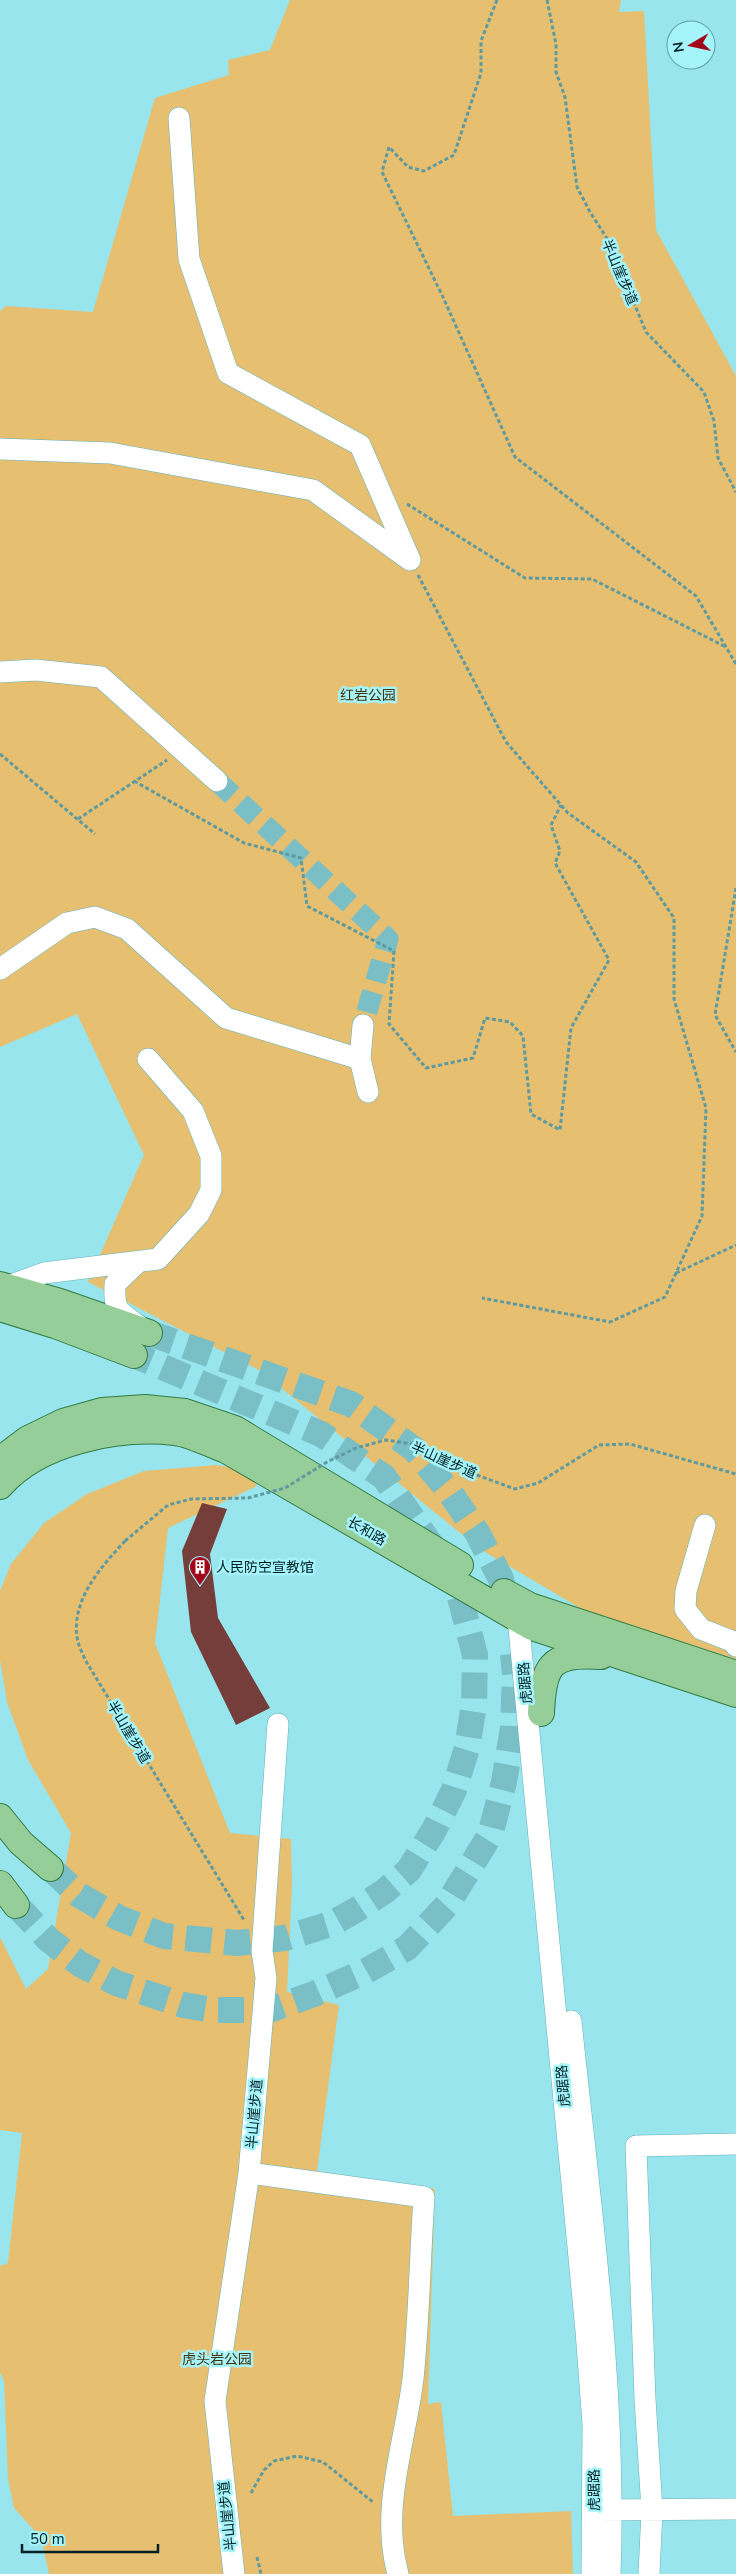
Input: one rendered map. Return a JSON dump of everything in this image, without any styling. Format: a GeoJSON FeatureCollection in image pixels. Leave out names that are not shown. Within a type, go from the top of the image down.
{"type":"FeatureCollection","features":[{"type":"Feature","properties":{"kind":"main road"},"geometry":{"type":"LineString","coordinates":[[2,1294],[60,1302],[149,1333]]}},
{"type":"Feature","properties":{"kind":"main road"},"geometry":{"type":"LineString","coordinates":[[2,1294],[55,1325],[134,1355]]}},
{"type":"Feature","properties":{"kind":"main road","name":"长和路"},"geometry":{"type":"LineString","coordinates":[[0,1460],[28,1439],[54,1426],[102,1411],[145,1408],[185,1412],[235,1429],[524,1613],[736,1674]]}},
{"type":"Feature","properties":{"kind":"main road","name":"长和路"},"geometry":{"type":"LineString","coordinates":[[0,1486],[40,1454],[64,1445],[103,1436],[145,1431],[177,1432],[226,1450],[524,1613],[630,1660],[736,1694]]}},
{"type":"Feature","properties":{"kind":"main road"},"geometry":{"type":"LineString","coordinates":[[541,1713],[544,1676],[555,1663],[572,1657],[591,1655],[630,1660]]}},
{"type":"Feature","properties":{"kind":"main road"},"geometry":{"type":"LineString","coordinates":[[0,1817],[21,1843],[50,1868]]}},
{"type":"Feature","properties":{"kind":"main road"},"geometry":{"type":"LineString","coordinates":[[0,1884],[16,1905]]}},
{"type":"Feature","properties":{"kind":"street"},"geometry":{"type":"LineString","coordinates":[[179,118],[189,259],[228,373],[360,445],[410,560]]}},
{"type":"Feature","properties":{"kind":"street"},"geometry":{"type":"LineString","coordinates":[[0,449],[110,453],[313,490],[410,560]]}},
{"type":"Feature","properties":{"kind":"street"},"geometry":{"type":"LineString","coordinates":[[0,672],[36,670],[101,677],[217,781]]}},
{"type":"Feature","properties":{"kind":"street"},"geometry":{"type":"LineString","coordinates":[[0,968],[67,923],[95,917],[126,929],[226,1018],[360,1059]]}},
{"type":"Feature","properties":{"kind":"street"},"geometry":{"type":"LineString","coordinates":[[363,1025],[360,1059],[368,1092]]}},
{"type":"Feature","properties":{"kind":"street"},"geometry":{"type":"LineString","coordinates":[[2,1294],[44,1273],[158,1259],[199,1214],[211,1190],[211,1156],[193,1111],[148,1059]]}},
{"type":"Feature","properties":{"kind":"street"},"geometry":{"type":"LineString","coordinates":[[138,1262],[115,1284],[114,1299],[118,1312],[149,1333]]}},
{"type":"Feature","properties":{"kind":"street"},"geometry":{"type":"LineString","coordinates":[[705,1525],[686,1591],[685,1610],[701,1629],[734,1642],[736,1646]]}},
{"type":"Feature","properties":{"kind":"street","name":"虎踞路"},"geometry":{"type":"LineString","coordinates":[[524,1613],[541,1713],[603,2333],[609,2422],[603,2510],[592,2574]]}},
{"type":"Feature","properties":{"kind":"street","name":"虎踞路"},"geometry":{"type":"LineString","coordinates":[[524,1613],[593,2424],[610,2574]]}},
{"type":"Feature","properties":{"kind":"street"},"geometry":{"type":"LineString","coordinates":[[262,1950],[278,1724]]}},
{"type":"Feature","properties":{"kind":"street","name":"半山崖步道"},"geometry":{"type":"LineString","coordinates":[[234,2574],[216,2401],[249,2173],[266,1978],[262,1950]]}},
{"type":"Feature","properties":{"kind":"street"},"geometry":{"type":"LineString","coordinates":[[649,2574],[652,2510],[645,2399],[636,2146],[736,2144]]}},
{"type":"Feature","properties":{"kind":"street"},"geometry":{"type":"LineString","coordinates":[[249,2173],[424,2197],[412,2379],[390,2516],[394,2559],[398,2574]]}},
{"type":"Feature","properties":{"kind":"street"},"geometry":{"type":"LineString","coordinates":[[603,2510],[736,2509]]}},
{"type":"Feature","properties":{"kind":"path"},"geometry":{"type":"LineString","coordinates":[[497,0],[481,41],[480,73],[454,155],[424,171],[408,168],[389,147],[382,172],[442,295],[515,457],[696,596],[736,664]]}},
{"type":"Feature","properties":{"kind":"path","name":"半山崖步道"},"geometry":{"type":"LineString","coordinates":[[547,0],[556,44],[556,72],[565,97],[577,187],[608,240],[646,332],[704,392],[714,421],[718,458],[736,492]]}},
{"type":"Feature","properties":{"kind":"path"},"geometry":{"type":"LineString","coordinates":[[378,487],[525,578],[592,578],[726,648]]}},
{"type":"Feature","properties":{"kind":"path"},"geometry":{"type":"LineString","coordinates":[[410,560],[506,742],[568,813],[636,862],[674,918],[674,999],[706,1108],[702,1216],[665,1297],[610,1322],[482,1298]]}},
{"type":"Feature","properties":{"kind":"path"},"geometry":{"type":"LineString","coordinates":[[78,819],[182,749]]}},
{"type":"Feature","properties":{"kind":"path"},"geometry":{"type":"LineString","coordinates":[[0,754],[95,834]]}},
{"type":"Feature","properties":{"kind":"path"},"geometry":{"type":"LineString","coordinates":[[134,781],[244,843],[301,858],[307,906],[394,951],[390,1024],[426,1068],[472,1058],[485,1018],[510,1022],[523,1036],[531,1114],[560,1130],[571,1028],[609,960],[555,863],[560,851],[551,825],[560,805]]}},
{"type":"Feature","properties":{"kind":"path"},"geometry":{"type":"LineString","coordinates":[[736,888],[715,1015],[736,1052]]}},
{"type":"Feature","properties":{"kind":"path"},"geometry":{"type":"LineString","coordinates":[[676,1274],[736,1244]]}},
{"type":"Feature","properties":{"kind":"path","name":"半山崖步道"},"geometry":{"type":"LineString","coordinates":[[262,1950],[87,1664],[78,1642],[77,1614],[87,1590],[96,1572],[125,1541],[168,1505],[191,1499],[248,1498],[285,1488],[341,1455],[356,1448],[386,1440],[412,1444],[448,1460],[466,1471],[515,1489],[538,1484],[599,1445],[630,1444],[736,1474]]}},
{"type":"Feature","properties":{"kind":"path"},"geometry":{"type":"LineString","coordinates":[[251,2494],[264,2470],[274,2461],[297,2456],[323,2462],[390,2516]]}},
{"type":"Feature","properties":{"kind":"path"},"geometry":{"type":"LineString","coordinates":[[257,2557],[261,2574]]}},
{"type":"Feature","properties":{"kind":"green space","name":"红岩公园"},"geometry":{"type":"Polygon","coordinates":[[[290,0],[621,0],[619,12],[644,11],[656,230],[736,376],[736,1659],[585,1611],[480,1549],[259,1370],[88,1282],[144,1155],[77,1014],[0,1047],[0,311],[6,306],[93,312],[155,98],[229,75],[228,60],[270,50],[290,0]]]}},
{"type":"Feature","properties":{"kind":"green space","name":"虎头岩公园"},"geometry":{"type":"Polygon","coordinates":[[[216,1465],[246,1470],[257,1486],[168,1528],[155,1643],[230,1833],[291,1839],[292,1886],[287,1992],[339,2005],[317,2171],[435,2189],[428,2404],[441,2402],[453,2516],[571,2511],[573,2574],[49,2574],[41,2538],[14,2508],[8,2479],[4,2381],[0,2372],[0,2266],[8,2263],[22,2133],[0,2130],[0,1937],[26,1989],[48,1969],[71,1833],[28,1760],[7,1702],[0,1660],[0,1591],[11,1564],[44,1523],[87,1494],[144,1471],[216,1465]]]}},
{"type":"Feature","properties":{"kind":"building","name":"人民防空宣教馆"},"geometry":{"type":"Polygon","coordinates":[[[202,1503],[227,1509],[210,1554],[218,1618],[270,1708],[236,1725],[191,1632],[182,1551],[202,1503]]]}},
{"type":"Feature","properties":{"kind":"tunnel"},"geometry":{"type":"LineString","coordinates":[[217,781],[388,939],[363,1025]]}},
{"type":"Feature","properties":{"kind":"tunnel"},"geometry":{"type":"LineString","coordinates":[[149,1333],[351,1404],[414,1449],[449,1491],[478,1534],[501,1579],[508,1615]]}},
{"type":"Feature","properties":{"kind":"tunnel"},"geometry":{"type":"LineString","coordinates":[[50,1868],[79,1895],[119,1918],[164,1936],[237,1943],[285,1938],[331,1924],[385,1891],[409,1870],[434,1830],[454,1790],[467,1748],[474,1704],[475,1655],[460,1597],[436,1552],[384,1477],[321,1434],[134,1355]]}},
{"type":"Feature","properties":{"kind":"tunnel"},"geometry":{"type":"LineString","coordinates":[[16,1905],[48,1939],[80,1964],[116,1983],[183,2005],[214,2010],[269,2010],[314,1994],[366,1971],[407,1948],[447,1905],[490,1835],[504,1782],[513,1728],[515,1674],[513,1654]]}},
{"type":"Feature","properties":{"kind":"place","name":"人民防空宣教馆"},"geometry":{"type":"Point","coordinates":[200,1586]}}]}
